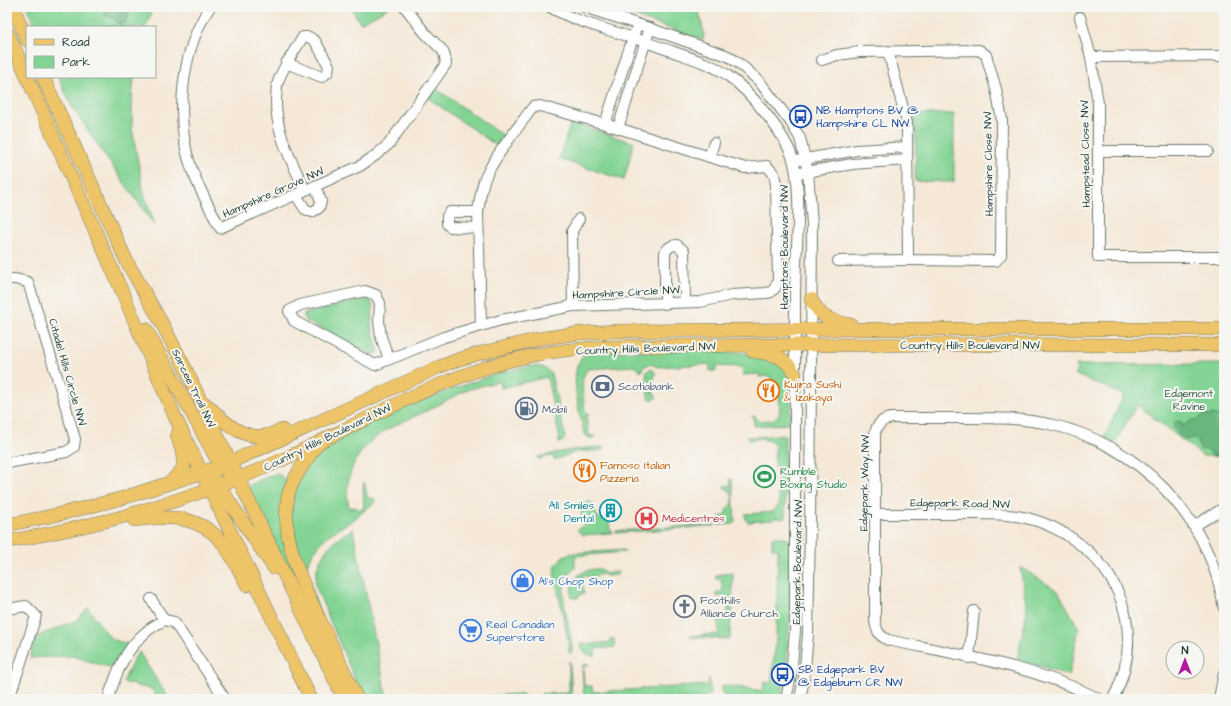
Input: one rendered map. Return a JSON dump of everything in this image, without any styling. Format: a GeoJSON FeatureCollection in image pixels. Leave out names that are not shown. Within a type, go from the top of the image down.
{"type":"FeatureCollection","features":[{"type":"Feature","properties":{"kind":"main road"},"geometry":{"type":"LineString","coordinates":[[13,7],[26,38]]}},
{"type":"Feature","properties":{"kind":"main road"},"geometry":{"type":"LineString","coordinates":[[7,32],[26,74]]}},
{"type":"Feature","properties":{"kind":"main road"},"geometry":{"type":"LineString","coordinates":[[28,78],[124,296],[175,418],[211,482],[310,698]]}},
{"type":"Feature","properties":{"kind":"main road","name":"Sarcee Trail NW"},"geometry":{"type":"LineString","coordinates":[[44,78],[115,238],[164,327],[198,396],[229,470],[293,594],[344,699]]}},
{"type":"Feature","properties":{"kind":"main road"},"geometry":{"type":"LineString","coordinates":[[124,296],[140,316],[215,456],[229,470],[302,439],[410,387],[431,371]]}},
{"type":"Feature","properties":{"kind":"main road"},"geometry":{"type":"LineString","coordinates":[[811,300],[816,310],[821,315],[836,321],[866,329]]}},
{"type":"Feature","properties":{"kind":"main road","name":"Country Hills Boulevard NW"},"geometry":{"type":"LineString","coordinates":[[7,541],[102,522],[159,507],[211,482],[229,470],[334,415],[431,371],[481,353],[543,338],[581,333],[616,331],[1224,329]]}},
{"type":"Feature","properties":{"kind":"main road"},"geometry":{"type":"LineString","coordinates":[[715,345],[767,353],[780,357],[786,360],[795,374]]}},
{"type":"Feature","properties":{"kind":"main road","name":"Country Hills Boulevard NW"},"geometry":{"type":"LineString","coordinates":[[7,525],[89,507],[170,483],[211,482],[229,470],[266,467],[319,443],[408,398],[441,384],[494,365],[523,357],[588,348],[625,346],[1224,345]]}},
{"type":"Feature","properties":{"kind":"main road"},"geometry":{"type":"LineString","coordinates":[[198,396],[228,424],[246,434],[257,436],[265,436],[334,415]]}},
{"type":"Feature","properties":{"kind":"main road"},"geometry":{"type":"LineString","coordinates":[[170,483],[184,467],[182,451],[176,431],[175,418]]}},
{"type":"Feature","properties":{"kind":"main road"},"geometry":{"type":"LineString","coordinates":[[319,443],[298,473],[289,495],[287,508],[288,532],[296,564],[304,585],[357,699]]}},
{"type":"Feature","properties":{"kind":"main road"},"geometry":{"type":"LineString","coordinates":[[36,536],[64,524],[141,504],[211,482]]}},
{"type":"Feature","properties":{"kind":"main road"},"geometry":{"type":"LineString","coordinates":[[211,482],[293,594]]}},
{"type":"Feature","properties":{"kind":"main road"},"geometry":{"type":"LineString","coordinates":[[102,522],[125,522],[168,517],[191,521],[210,532],[220,540],[230,553],[300,688],[310,698]]}},
{"type":"Feature","properties":{"kind":"street","name":"Hampshire Grove NW"},"geometry":{"type":"LineString","coordinates":[[210,7],[204,16],[193,42],[184,77],[181,114],[185,143],[192,168],[220,228],[360,166],[389,144],[446,64],[446,57],[443,52],[425,33],[405,7]]}},
{"type":"Feature","properties":{"kind":"street","name":"Hamptons Boulevard NW"},"geometry":{"type":"LineString","coordinates":[[550,7],[560,13],[692,58],[726,74],[747,92],[763,111],[789,148],[796,174],[798,212],[795,345]]}},
{"type":"Feature","properties":{"kind":"street"},"geometry":{"type":"LineString","coordinates":[[584,7],[650,28],[728,56],[759,80],[790,121],[800,138],[808,172],[812,224],[811,330]]}},
{"type":"Feature","properties":{"kind":"street","name":"Hampstead Close NW"},"geometry":{"type":"LineString","coordinates":[[1080,17],[1091,57],[1098,103],[1098,257],[1224,257]]}},
{"type":"Feature","properties":{"kind":"street"},"geometry":{"type":"LineString","coordinates":[[605,124],[632,38],[638,24]]}},
{"type":"Feature","properties":{"kind":"street"},"geometry":{"type":"LineString","coordinates":[[618,128],[650,28]]}},
{"type":"Feature","properties":{"kind":"street","name":"Hampshire Close NW"},"geometry":{"type":"LineString","coordinates":[[822,60],[837,55],[860,52],[979,50],[986,55],[996,89],[1002,120],[1001,255],[996,261],[838,261]]}},
{"type":"Feature","properties":{"kind":"street"},"geometry":{"type":"LineString","coordinates":[[888,51],[907,123],[908,260]]}},
{"type":"Feature","properties":{"kind":"street"},"geometry":{"type":"LineString","coordinates":[[1091,57],[1224,56]]}},
{"type":"Feature","properties":{"kind":"street"},"geometry":{"type":"LineString","coordinates":[[286,63],[277,84],[276,103],[279,130],[305,209],[312,212],[319,208],[321,201],[315,186]]}},
{"type":"Feature","properties":{"kind":"street","name":"Hampshire Circle NW"},"geometry":{"type":"LineString","coordinates":[[540,106],[605,124],[745,168],[767,166],[774,174],[776,184],[778,281],[775,288],[771,292],[766,293],[732,295],[700,302],[573,306],[481,325],[478,212],[486,177],[497,158],[533,107],[540,106]]}},
{"type":"Feature","properties":{"kind":"street"},"geometry":{"type":"LineString","coordinates":[[709,157],[714,143]]}},
{"type":"Feature","properties":{"kind":"street"},"geometry":{"type":"LineString","coordinates":[[794,162],[857,150],[907,147]]}},
{"type":"Feature","properties":{"kind":"street"},"geometry":{"type":"LineString","coordinates":[[1099,151],[1208,151]]}},
{"type":"Feature","properties":{"kind":"street"},"geometry":{"type":"LineString","coordinates":[[796,174],[852,164],[907,160]]}},
{"type":"Feature","properties":{"kind":"street"},"geometry":{"type":"LineString","coordinates":[[478,212],[450,212],[447,216],[447,224],[450,227],[478,228]]}},
{"type":"Feature","properties":{"kind":"street"},"geometry":{"type":"LineString","coordinates":[[573,306],[572,231],[579,219]]}},
{"type":"Feature","properties":{"kind":"street"},"geometry":{"type":"LineString","coordinates":[[665,304],[665,252],[673,245],[677,245],[684,251],[685,302]]}},
{"type":"Feature","properties":{"kind":"street","name":"Citadel Hills Circle NW"},"geometry":{"type":"LineString","coordinates":[[7,279],[28,282],[75,439],[74,447],[66,452],[7,463]]}},
{"type":"Feature","properties":{"kind":"street"},"geometry":{"type":"LineString","coordinates":[[389,359],[381,337],[379,321],[380,304],[376,295],[365,291],[300,305],[289,311],[294,321],[375,365],[444,337],[481,325]]}},
{"type":"Feature","properties":{"kind":"street","name":"Edgepark Boulevard NW"},"geometry":{"type":"LineString","coordinates":[[800,699],[804,679],[808,634],[811,330]]}},
{"type":"Feature","properties":{"kind":"street","name":"Edgepark Boulevard NW"},"geometry":{"type":"LineString","coordinates":[[786,699],[791,676],[795,631],[795,345]]}},
{"type":"Feature","properties":{"kind":"street","name":"Edgepark Way NW"},"geometry":{"type":"LineString","coordinates":[[1099,699],[1072,686],[1046,677],[888,640],[880,635],[877,631],[875,620],[875,433],[876,428],[887,418],[1010,418],[1064,427],[1096,440],[1122,454],[1141,467],[1169,492],[1194,526],[1212,563],[1219,583],[1224,608]]}},
{"type":"Feature","properties":{"kind":"street"},"geometry":{"type":"LineString","coordinates":[[1194,526],[1224,508]]}},
{"type":"Feature","properties":{"kind":"street","name":"Edgepark Road NW"},"geometry":{"type":"LineString","coordinates":[[875,514],[986,514],[1018,516],[1031,519],[1055,529],[1089,551],[1109,576],[1118,591],[1127,623],[1127,660],[1119,686],[1112,699]]}},
{"type":"Feature","properties":{"kind":"street"},"geometry":{"type":"LineString","coordinates":[[151,599],[164,620]]}},
{"type":"Feature","properties":{"kind":"street"},"geometry":{"type":"LineString","coordinates":[[7,609],[26,606],[36,616],[10,699]]}},
{"type":"Feature","properties":{"kind":"street"},"geometry":{"type":"LineString","coordinates":[[969,658],[974,611]]}},
{"type":"Feature","properties":{"kind":"street"},"geometry":{"type":"LineString","coordinates":[[108,699],[118,669],[131,648],[145,632],[164,620],[174,622],[225,699]]}},
{"type":"Feature","properties":{"kind":"street"},"geometry":{"type":"LineString","coordinates":[[1219,699],[1224,672]]}},
{"type":"Feature","properties":{"kind":"green space"},"geometry":{"type":"Polygon","coordinates":[[[27,7],[154,7],[146,26],[36,26],[27,7]]]}},
{"type":"Feature","properties":{"kind":"green space"},"geometry":{"type":"Polygon","coordinates":[[[105,7],[127,7],[118,14],[120,16],[125,12],[128,12],[129,16],[125,24],[123,21],[120,25],[115,19],[104,15],[103,14],[107,10],[105,7]]]}},
{"type":"Feature","properties":{"kind":"green space"},"geometry":{"type":"Polygon","coordinates":[[[351,7],[390,7],[360,23],[351,7]]]}},
{"type":"Feature","properties":{"kind":"green space"},"geometry":{"type":"Polygon","coordinates":[[[619,7],[698,7],[704,33],[703,40],[619,11],[619,7]]]}},
{"type":"Feature","properties":{"kind":"green space"},"geometry":{"type":"Polygon","coordinates":[[[58,78],[134,78],[132,129],[144,194],[155,226],[108,160],[72,107],[58,78]]]}},
{"type":"Feature","properties":{"kind":"green space"},"geometry":{"type":"Polygon","coordinates":[[[435,88],[504,136],[497,146],[428,98],[435,88]]]}},
{"type":"Feature","properties":{"kind":"green space"},"geometry":{"type":"Polygon","coordinates":[[[913,114],[954,114],[954,182],[915,181],[916,139],[913,114]]]}},
{"type":"Feature","properties":{"kind":"green space"},"geometry":{"type":"Polygon","coordinates":[[[571,122],[634,143],[624,180],[559,159],[571,122]]]}},
{"type":"Feature","properties":{"kind":"green space"},"geometry":{"type":"Polygon","coordinates":[[[364,299],[370,300],[373,307],[371,326],[378,353],[373,355],[306,321],[303,317],[304,314],[364,299]]]}},
{"type":"Feature","properties":{"kind":"green space"},"geometry":{"type":"Polygon","coordinates":[[[717,350],[760,355],[780,360],[790,376],[791,419],[787,424],[754,426],[753,415],[760,421],[773,420],[780,413],[778,384],[768,376],[759,377],[760,374],[743,375],[742,367],[716,366],[716,371],[710,371],[710,364],[658,367],[650,364],[643,367],[641,372],[637,367],[633,366],[588,369],[582,383],[583,395],[585,411],[590,415],[586,416],[589,436],[595,436],[590,438],[584,433],[575,380],[578,363],[585,355],[594,352],[717,350]]]}},
{"type":"Feature","properties":{"kind":"green space","name":"Edgemont Ravine"},"geometry":{"type":"Polygon","coordinates":[[[1224,364],[1224,457],[1203,456],[1137,405],[1115,443],[1104,438],[1124,395],[1076,375],[1077,365],[1224,364]]]}},
{"type":"Feature","properties":{"kind":"green space"},"geometry":{"type":"Polygon","coordinates":[[[529,366],[542,367],[551,374],[565,436],[563,441],[559,443],[558,441],[560,440],[547,377],[501,388],[500,381],[470,389],[459,394],[394,426],[375,438],[366,446],[359,455],[349,476],[347,491],[349,508],[356,507],[359,510],[364,508],[364,482],[368,499],[374,498],[375,502],[353,520],[327,536],[313,553],[305,569],[302,569],[290,514],[297,480],[317,454],[335,441],[397,409],[495,374],[529,366]]]}},
{"type":"Feature","properties":{"kind":"green space"},"geometry":{"type":"Polygon","coordinates":[[[652,369],[655,372],[651,387],[657,397],[655,399],[650,399],[648,397],[646,372],[652,369]]]}},
{"type":"Feature","properties":{"kind":"green space"},"geometry":{"type":"Polygon","coordinates":[[[1211,414],[1224,418],[1224,456],[1212,455],[1208,450],[1200,449],[1197,438],[1186,440],[1179,435],[1174,426],[1174,423],[1177,421],[1182,422],[1182,427],[1203,415],[1207,415],[1209,417],[1211,414]]]}},
{"type":"Feature","properties":{"kind":"green space"},"geometry":{"type":"Polygon","coordinates":[[[785,435],[785,519],[775,518],[772,520],[748,522],[745,514],[773,512],[779,505],[774,455],[776,446],[763,438],[748,440],[747,437],[785,435]]]}},
{"type":"Feature","properties":{"kind":"green space"},"geometry":{"type":"Polygon","coordinates":[[[601,447],[604,448],[604,450],[576,452],[554,460],[553,456],[538,459],[538,457],[562,452],[601,447]]]}},
{"type":"Feature","properties":{"kind":"green space"},"geometry":{"type":"Polygon","coordinates":[[[274,474],[278,474],[287,481],[282,505],[350,699],[247,488],[249,485],[274,474]]]}},
{"type":"Feature","properties":{"kind":"green space"},"geometry":{"type":"Polygon","coordinates":[[[730,479],[732,479],[735,521],[733,524],[718,525],[717,523],[719,522],[719,517],[724,516],[727,513],[726,509],[733,503],[732,493],[723,486],[731,485],[730,479]]]}},
{"type":"Feature","properties":{"kind":"green space"},"geometry":{"type":"Polygon","coordinates":[[[589,502],[594,504],[595,513],[601,520],[609,519],[610,531],[613,533],[582,535],[577,530],[584,526],[579,503],[589,502]]]}},
{"type":"Feature","properties":{"kind":"green space"},"geometry":{"type":"Polygon","coordinates":[[[714,524],[714,526],[616,533],[616,531],[714,524]]]}},
{"type":"Feature","properties":{"kind":"green space"},"geometry":{"type":"Polygon","coordinates":[[[353,529],[387,699],[363,699],[315,585],[316,571],[326,550],[341,536],[353,529]]]}},
{"type":"Feature","properties":{"kind":"green space"},"geometry":{"type":"Polygon","coordinates":[[[772,537],[785,537],[790,540],[790,616],[786,669],[782,669],[780,679],[785,680],[781,699],[725,699],[722,692],[722,685],[763,691],[764,682],[771,683],[776,639],[778,549],[772,548],[772,537]]]}},
{"type":"Feature","properties":{"kind":"green space"},"geometry":{"type":"Polygon","coordinates":[[[624,550],[625,552],[575,556],[575,567],[566,578],[564,590],[565,608],[572,644],[572,652],[569,653],[569,645],[554,572],[556,565],[563,556],[574,553],[624,550]]]}},
{"type":"Feature","properties":{"kind":"green space"},"geometry":{"type":"Polygon","coordinates":[[[1020,567],[1058,591],[1079,629],[1069,676],[1044,667],[1017,660],[1027,611],[1020,567]]]}},
{"type":"Feature","properties":{"kind":"green space"},"geometry":{"type":"Polygon","coordinates":[[[601,569],[607,573],[618,572],[617,575],[606,576],[606,574],[597,575],[596,577],[582,576],[584,594],[579,595],[579,598],[572,598],[572,587],[576,578],[584,572],[601,569]]]}},
{"type":"Feature","properties":{"kind":"green space"},"geometry":{"type":"Polygon","coordinates":[[[733,573],[732,616],[720,617],[719,615],[728,614],[728,601],[726,596],[717,597],[716,592],[721,592],[723,590],[721,580],[716,579],[716,575],[733,573]]]}},
{"type":"Feature","properties":{"kind":"green space"},"geometry":{"type":"Polygon","coordinates":[[[88,608],[111,639],[127,644],[112,668],[72,656],[30,658],[36,637],[75,621],[88,608]]]}},
{"type":"Feature","properties":{"kind":"green space"},"geometry":{"type":"Polygon","coordinates":[[[731,618],[730,639],[690,637],[719,634],[718,620],[731,618]]]}},
{"type":"Feature","properties":{"kind":"green space"},"geometry":{"type":"Polygon","coordinates":[[[610,639],[614,639],[615,647],[595,649],[595,656],[589,655],[585,652],[580,643],[585,643],[586,645],[611,642],[610,639]]]}},
{"type":"Feature","properties":{"kind":"green space"},"geometry":{"type":"Polygon","coordinates":[[[139,652],[169,699],[158,699],[153,690],[123,682],[139,652]]]}},
{"type":"Feature","properties":{"kind":"green space"},"geometry":{"type":"Polygon","coordinates":[[[569,661],[572,699],[542,699],[541,694],[569,693],[569,661]]]}},
{"type":"Feature","properties":{"kind":"green space"},"geometry":{"type":"Polygon","coordinates":[[[587,663],[589,665],[583,666],[584,686],[592,686],[593,692],[708,685],[709,678],[710,694],[705,699],[584,699],[582,666],[587,663]]]}},
{"type":"Feature","properties":{"kind":"green space"},"geometry":{"type":"Polygon","coordinates":[[[522,694],[528,699],[452,699],[522,694]]]}},
{"type":"Feature","properties":{"kind":"place","name":"NB Hamptons BV @ Hampshire CL NW"},"geometry":{"type":"Point","coordinates":[800,116]}},
{"type":"Feature","properties":{"kind":"place","name":"Scotiabank"},"geometry":{"type":"Point","coordinates":[602,386]}},
{"type":"Feature","properties":{"kind":"place","name":"Kujira Sushi & Izakaya"},"geometry":{"type":"Point","coordinates":[768,390]}},
{"type":"Feature","properties":{"kind":"place","name":"Mobil"},"geometry":{"type":"Point","coordinates":[526,409]}},
{"type":"Feature","properties":{"kind":"place","name":"Famoso Italian Pizzeria"},"geometry":{"type":"Point","coordinates":[584,471]}},
{"type":"Feature","properties":{"kind":"place","name":"Rumble Boxing Studio"},"geometry":{"type":"Point","coordinates":[764,477]}},
{"type":"Feature","properties":{"kind":"place","name":"All Smiles Dental"},"geometry":{"type":"Point","coordinates":[610,511]}},
{"type":"Feature","properties":{"kind":"place","name":"Medicentres"},"geometry":{"type":"Point","coordinates":[646,518]}},
{"type":"Feature","properties":{"kind":"place","name":"Al's Chop Shop"},"geometry":{"type":"Point","coordinates":[523,581]}},
{"type":"Feature","properties":{"kind":"place","name":"Foothills Alliance Church"},"geometry":{"type":"Point","coordinates":[685,606]}},
{"type":"Feature","properties":{"kind":"place","name":"Real Canadian Superstore"},"geometry":{"type":"Point","coordinates":[470,630]}},
{"type":"Feature","properties":{"kind":"place","name":"SB Edgepark BV @ Edgeburn CR NW"},"geometry":{"type":"Point","coordinates":[783,675]}}]}
